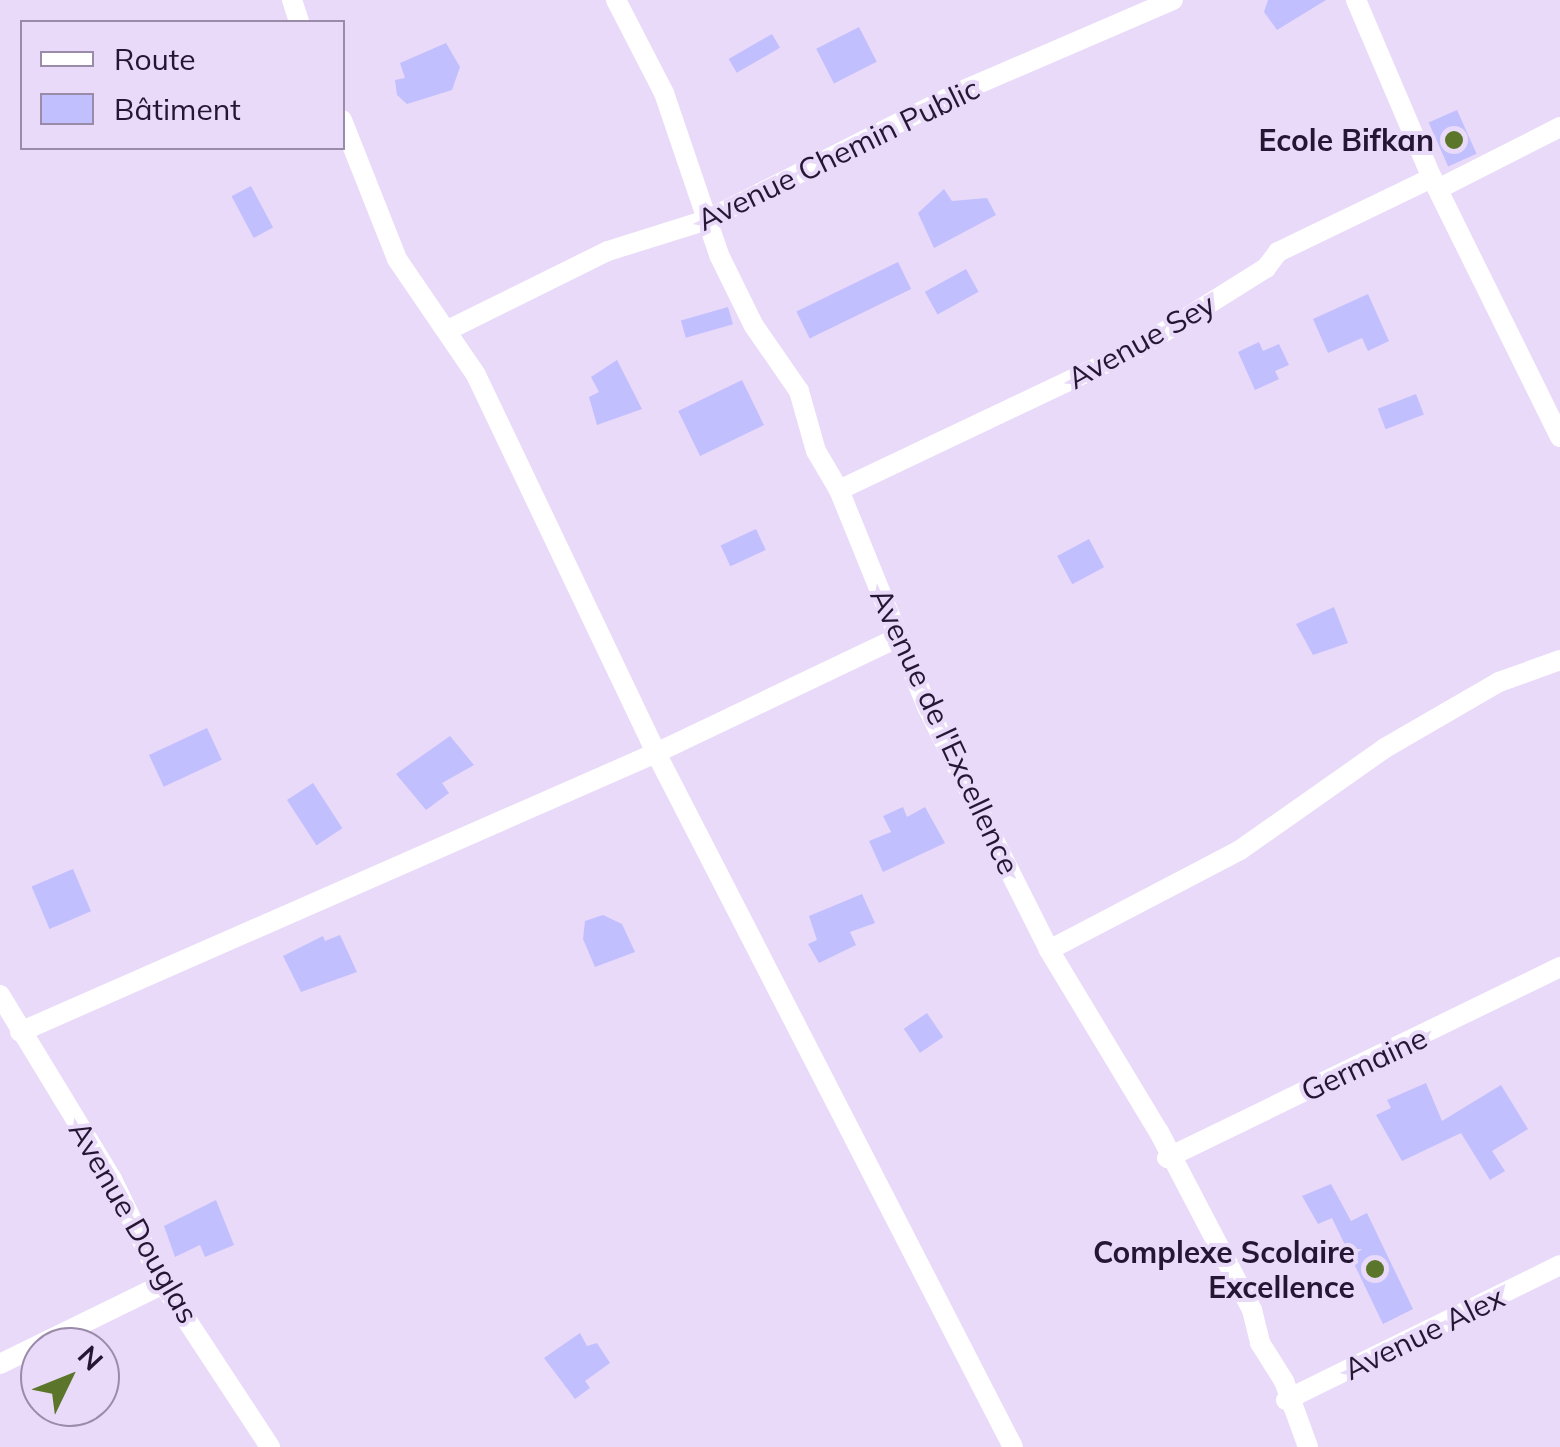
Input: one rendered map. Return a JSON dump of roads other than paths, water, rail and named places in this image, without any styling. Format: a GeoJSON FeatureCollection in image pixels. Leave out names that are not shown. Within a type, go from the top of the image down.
{"type":"FeatureCollection","features":[{"type":"Feature","properties":{"kind":"street","name":"Avenue de l'Excellence"},"geometry":{"type":"LineString","coordinates":[[616,0],[664,93],[707,220],[754,326],[800,390],[816,450],[839,490],[897,638],[1049,950],[1159,1132],[1167,1158],[1252,1310],[1308,1447]]}},
{"type":"Feature","properties":{"kind":"street","name":"Avenue Chemin Public"},"geometry":{"type":"LineString","coordinates":[[448,330],[608,251],[707,220],[957,93],[1173,0]]}},
{"type":"Feature","properties":{"kind":"street"},"geometry":{"type":"LineString","coordinates":[[1356,0],[1435,184],[1560,436]]}},
{"type":"Feature","properties":{"kind":"street"},"geometry":{"type":"LineString","coordinates":[[345,127],[398,259],[448,330],[489,399],[656,754],[1013,1447]]}},
{"type":"Feature","properties":{"kind":"street","name":"Avenue Sey"},"geometry":{"type":"LineString","coordinates":[[839,490],[1140,347],[1266,268],[1278,252],[1560,127]]}},
{"type":"Feature","properties":{"kind":"street"},"geometry":{"type":"LineString","coordinates":[[20,1032],[656,754],[897,638]]}},
{"type":"Feature","properties":{"kind":"street"},"geometry":{"type":"LineString","coordinates":[[1049,950],[1240,850],[1386,748],[1499,682],[1560,660]]}},
{"type":"Feature","properties":{"kind":"street","name":"Germaine"},"geometry":{"type":"LineString","coordinates":[[1167,1158],[1560,967]]}},
{"type":"Feature","properties":{"kind":"street","name":"Avenue Douglas"},"geometry":{"type":"LineString","coordinates":[[0,995],[112,1179],[163,1284],[270,1447]]}},
{"type":"Feature","properties":{"kind":"street","name":"Avenue Alex"},"geometry":{"type":"LineString","coordinates":[[1286,1400],[1560,1265]]}},
{"type":"Feature","properties":{"kind":"street"},"geometry":{"type":"LineString","coordinates":[[0,1364],[163,1284]]}},
{"type":"Feature","properties":{"kind":"place","name":"Ecole Bifkan"},"geometry":{"type":"Point","coordinates":[1454,140]}},
{"type":"Feature","properties":{"kind":"place","name":"Complexe Scolaire Excellence"},"geometry":{"type":"Point","coordinates":[1375,1269]}}]}
